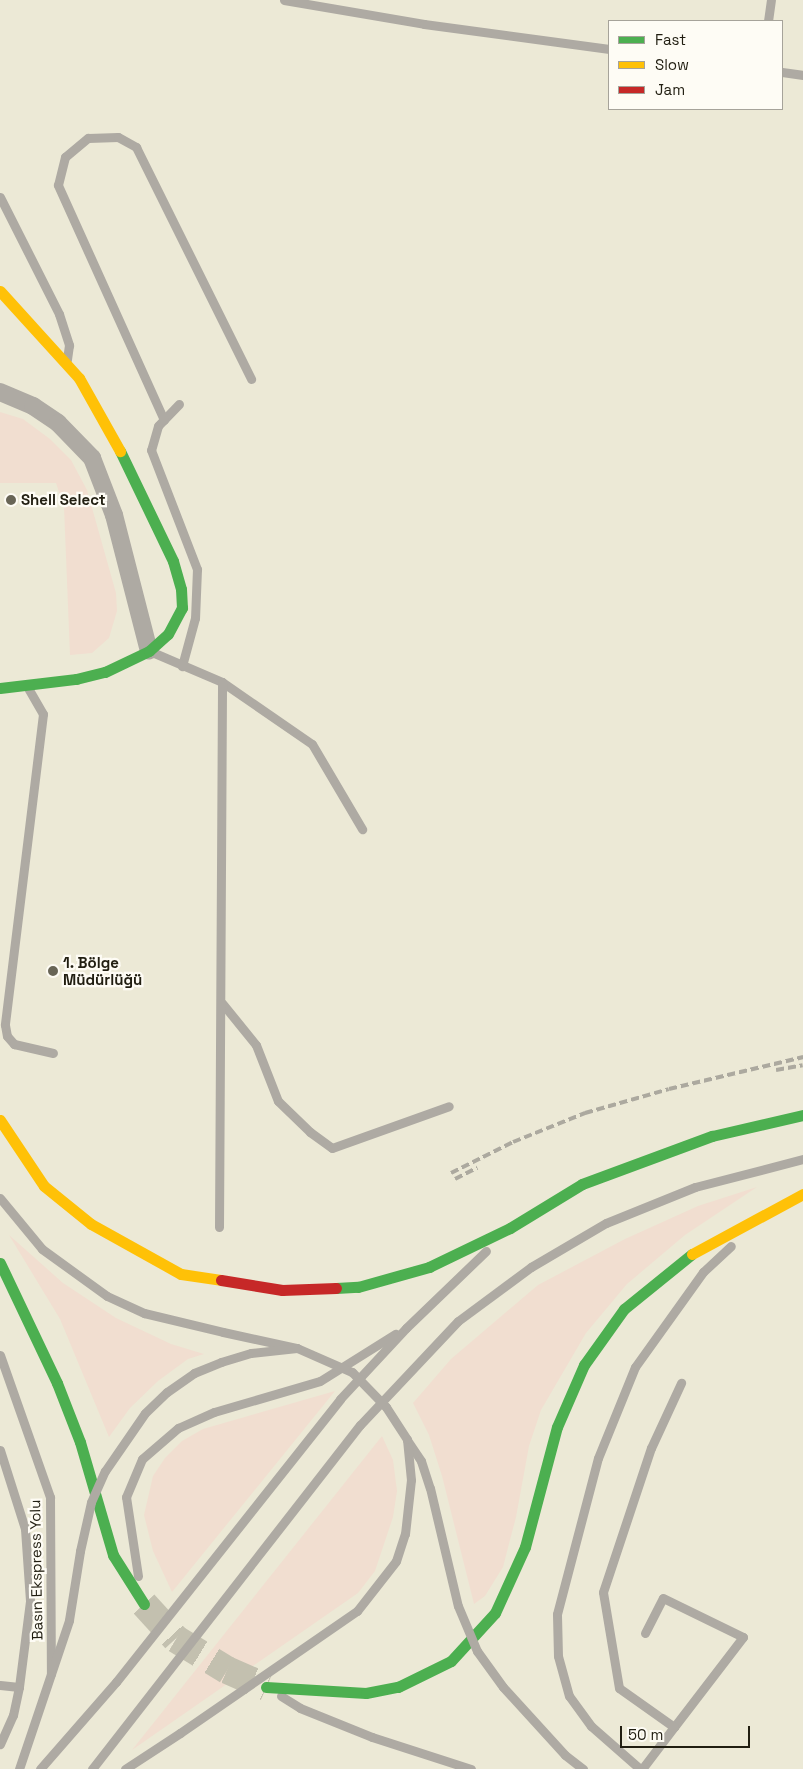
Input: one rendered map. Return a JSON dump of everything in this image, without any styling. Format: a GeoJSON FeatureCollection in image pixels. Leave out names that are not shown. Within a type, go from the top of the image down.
{"type":"FeatureCollection","features":[{"type":"Feature","properties":{"kind":"main road"},"geometry":{"type":"LineString","coordinates":[[0,291],[66,363],[107,422],[173,561],[181,589],[182,608],[168,634],[149,651],[106,672],[76,680],[0,688]]}},
{"type":"Feature","properties":{"kind":"main road"},"geometry":{"type":"LineString","coordinates":[[0,1120],[44,1186],[91,1224],[181,1274],[211,1281],[282,1290],[358,1287],[429,1267],[510,1228],[582,1184],[643,1159],[712,1136],[803,1115]]}},
{"type":"Feature","properties":{"kind":"main road"},"geometry":{"type":"LineString","coordinates":[[266,1687],[366,1694],[398,1687],[426,1676],[451,1661],[495,1613],[524,1547],[557,1427],[584,1366],[624,1310],[686,1258],[774,1208],[803,1194]]}},
{"type":"Feature","properties":{"kind":"main road"},"geometry":{"type":"LineString","coordinates":[[0,1263],[57,1383],[77,1434],[113,1555],[144,1604]]}},
{"type":"Feature","properties":{"kind":"street"},"geometry":{"type":"LineString","coordinates":[[0,392],[33,406],[58,423],[92,458],[114,515],[149,651]]}},
{"type":"Feature","properties":{"kind":"lane"},"geometry":{"type":"LineString","coordinates":[[284,0],[424,24],[608,49]]}},
{"type":"Feature","properties":{"kind":"lane"},"geometry":{"type":"LineString","coordinates":[[768,20],[771,0]]}},
{"type":"Feature","properties":{"kind":"lane"},"geometry":{"type":"LineString","coordinates":[[783,72],[803,75]]}},
{"type":"Feature","properties":{"kind":"lane"},"geometry":{"type":"LineString","coordinates":[[164,420],[58,185],[65,157],[88,138],[118,137],[136,147],[251,378]]}},
{"type":"Feature","properties":{"kind":"lane"},"geometry":{"type":"LineString","coordinates":[[0,197],[59,314],[70,349],[66,363]]}},
{"type":"Feature","properties":{"kind":"lane"},"geometry":{"type":"LineString","coordinates":[[180,404],[164,420],[151,441],[152,459],[197,568],[198,585],[195,618],[182,666]]}},
{"type":"Feature","properties":{"kind":"lane"},"geometry":{"type":"LineString","coordinates":[[149,651],[222,682],[312,744],[362,829]]}},
{"type":"Feature","properties":{"kind":"lane"},"geometry":{"type":"LineString","coordinates":[[220,1228],[222,682]]}},
{"type":"Feature","properties":{"kind":"lane"},"geometry":{"type":"LineString","coordinates":[[25,684],[43,714],[5,1024],[7,1036],[14,1044],[53,1053]]}},
{"type":"Feature","properties":{"kind":"lane"},"geometry":{"type":"LineString","coordinates":[[222,1003],[256,1045],[278,1101],[310,1132],[332,1148],[450,1106]]}},
{"type":"Feature","properties":{"kind":"lane"},"geometry":{"type":"LineString","coordinates":[[92,1769],[360,1425],[458,1321],[531,1267],[606,1223],[694,1187],[803,1159]]}},
{"type":"Feature","properties":{"kind":"lane"},"geometry":{"type":"LineString","coordinates":[[0,1198],[42,1249],[107,1296],[144,1313],[297,1348],[352,1372],[386,1407],[421,1461],[430,1488],[458,1606],[477,1651],[503,1687],[565,1756],[583,1769]]}},
{"type":"Feature","properties":{"kind":"lane"},"geometry":{"type":"LineString","coordinates":[[645,1633],[662,1598],[743,1637],[641,1769],[591,1726],[569,1696],[558,1656],[557,1614],[598,1458],[635,1367],[703,1272],[774,1208]]}},
{"type":"Feature","properties":{"kind":"lane"},"geometry":{"type":"LineString","coordinates":[[40,1769],[116,1682],[340,1399],[406,1328],[510,1228]]}},
{"type":"Feature","properties":{"kind":"lane"},"geometry":{"type":"LineString","coordinates":[[144,1604],[131,1542],[126,1497],[142,1459],[178,1428],[214,1412],[320,1381],[406,1328]]}},
{"type":"Feature","properties":{"kind":"lane"},"geometry":{"type":"LineString","coordinates":[[19,1769],[69,1620],[80,1551],[91,1502],[105,1471],[145,1413],[167,1392],[194,1372],[251,1353],[297,1348]]}},
{"type":"Feature","properties":{"kind":"lane","name":"Basın Ekspress Yolu"},"geometry":{"type":"LineString","coordinates":[[0,1354],[50,1497],[51,1674]]}},
{"type":"Feature","properties":{"kind":"lane"},"geometry":{"type":"LineString","coordinates":[[674,1727],[619,1688],[603,1592],[651,1448],[681,1383]]}},
{"type":"Feature","properties":{"kind":"lane"},"geometry":{"type":"LineString","coordinates":[[125,1769],[357,1611],[396,1561],[406,1534],[411,1480],[406,1439]]}},
{"type":"Feature","properties":{"kind":"lane"},"geometry":{"type":"LineString","coordinates":[[0,1450],[24,1529],[28,1562],[29,1611],[19,1688],[13,1715],[0,1744]]}},
{"type":"Feature","properties":{"kind":"lane"},"geometry":{"type":"LineString","coordinates":[[0,1685],[19,1688]]}},
{"type":"Feature","properties":{"kind":"lane"},"geometry":{"type":"LineString","coordinates":[[266,1687],[300,1708],[372,1737],[470,1769]]}},
{"type":"Feature","properties":{"kind":"shaded area"},"geometry":{"type":"Polygon","coordinates":[[[0,412],[23,419],[50,439],[71,460],[87,490],[116,593],[117,611],[109,638],[92,653],[70,655],[64,507],[56,483],[0,483],[0,412]]]}},
{"type":"Feature","properties":{"kind":"shaded area"},"geometry":{"type":"Polygon","coordinates":[[[757,1187],[685,1235],[627,1284],[586,1333],[541,1410],[529,1446],[516,1517],[503,1567],[485,1596],[474,1604],[442,1476],[429,1435],[413,1403],[451,1359],[538,1285],[625,1239],[698,1206],[757,1187]]]}},
{"type":"Feature","properties":{"kind":"shaded area"},"geometry":{"type":"Polygon","coordinates":[[[9,1235],[63,1283],[116,1318],[171,1344],[204,1354],[188,1359],[158,1381],[130,1408],[109,1437],[60,1319],[9,1235]]]}},
{"type":"Feature","properties":{"kind":"shaded area"},"geometry":{"type":"Polygon","coordinates":[[[335,1391],[172,1592],[153,1551],[144,1515],[153,1476],[165,1458],[182,1441],[203,1429],[335,1391]]]}},
{"type":"Feature","properties":{"kind":"shaded area"},"geometry":{"type":"Polygon","coordinates":[[[382,1436],[393,1460],[397,1491],[393,1517],[375,1571],[358,1593],[132,1750],[382,1436]]]}},
{"type":"Feature","properties":{"kind":"tunnel"},"geometry":{"type":"LineString","coordinates":[[144,1604],[176,1639],[227,1670],[266,1687]]}},
{"type":"Feature","properties":{"kind":"railway"},"geometry":{"type":"LineString","coordinates":[[451,1173],[513,1142],[585,1113],[669,1089],[803,1057]]}},
{"type":"Feature","properties":{"kind":"railway"},"geometry":{"type":"LineString","coordinates":[[776,1070],[803,1065]]}},
{"type":"Feature","properties":{"kind":"railway"},"geometry":{"type":"LineString","coordinates":[[455,1179],[477,1168]]}},
{"type":"Feature","properties":{"kind":"traffic: fast"},"geometry":{"type":"LineString","coordinates":[[0,688],[76,679],[105,672],[149,651],[168,634],[182,608],[181,589],[173,561],[120,451]]}},
{"type":"Feature","properties":{"kind":"traffic: fast"},"geometry":{"type":"LineString","coordinates":[[336,1288],[358,1287],[429,1267],[510,1228],[582,1184],[712,1136],[803,1115]]}},
{"type":"Feature","properties":{"kind":"traffic: fast"},"geometry":{"type":"LineString","coordinates":[[266,1687],[366,1693],[398,1687],[451,1661],[495,1613],[525,1547],[557,1427],[584,1365],[624,1309],[692,1254]]}},
{"type":"Feature","properties":{"kind":"traffic: fast"},"geometry":{"type":"LineString","coordinates":[[0,1263],[57,1383],[80,1442],[113,1555],[144,1604]]}},
{"type":"Feature","properties":{"kind":"traffic: slow"},"geometry":{"type":"LineString","coordinates":[[0,291],[79,378],[120,451]]}},
{"type":"Feature","properties":{"kind":"traffic: slow"},"geometry":{"type":"LineString","coordinates":[[0,1120],[44,1186],[91,1224],[181,1274],[221,1280]]}},
{"type":"Feature","properties":{"kind":"traffic: slow"},"geometry":{"type":"LineString","coordinates":[[692,1254],[803,1194]]}},
{"type":"Feature","properties":{"kind":"traffic: jam"},"geometry":{"type":"LineString","coordinates":[[221,1280],[282,1290],[336,1288]]}},
{"type":"Feature","properties":{"kind":"place","name":"Shell Select"},"geometry":{"type":"Point","coordinates":[11,500]}},
{"type":"Feature","properties":{"kind":"place","name":"1. Bölge Müdürlüğü"},"geometry":{"type":"Point","coordinates":[53,971]}}]}
